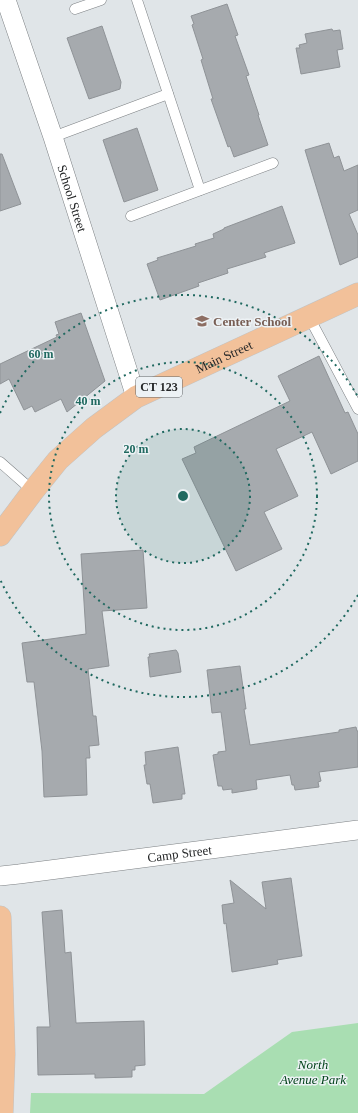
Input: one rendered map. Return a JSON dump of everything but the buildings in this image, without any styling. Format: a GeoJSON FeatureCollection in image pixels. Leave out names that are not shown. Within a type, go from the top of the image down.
{"type":"FeatureCollection","features":[{"type":"Feature","properties":{"kind":"main road","name":"Main Street"},"geometry":{"type":"LineString","coordinates":[[0,535],[33,490],[58,460],[74,444],[136,397],[358,294]]}},
{"type":"Feature","properties":{"kind":"main road"},"geometry":{"type":"LineString","coordinates":[[0,917],[2,1113]]}},
{"type":"Feature","properties":{"kind":"street","name":"School Street"},"geometry":{"type":"LineString","coordinates":[[6,0],[53,138],[136,397]]}},
{"type":"Feature","properties":{"kind":"street","name":"Camp Street"},"geometry":{"type":"LineString","coordinates":[[0,876],[358,830]]}},
{"type":"Feature","properties":{"kind":"lane"},"geometry":{"type":"LineString","coordinates":[[75,9],[100,0]]}},
{"type":"Feature","properties":{"kind":"lane"},"geometry":{"type":"LineString","coordinates":[[137,0],[200,190]]}},
{"type":"Feature","properties":{"kind":"lane"},"geometry":{"type":"LineString","coordinates":[[53,138],[168,94]]}},
{"type":"Feature","properties":{"kind":"lane"},"geometry":{"type":"LineString","coordinates":[[131,216],[273,163]]}},
{"type":"Feature","properties":{"kind":"lane"},"geometry":{"type":"LineString","coordinates":[[309,317],[358,409]]}},
{"type":"Feature","properties":{"kind":"lane"},"geometry":{"type":"LineString","coordinates":[[0,462],[33,490]]}},
{"type":"Feature","properties":{"kind":"green space","name":"North Avenue Park"},"geometry":{"type":"Polygon","coordinates":[[[358,1023],[358,1113],[30,1113],[31,1093],[204,1094],[292,1032],[358,1023]]]}},
{"type":"Feature","properties":{"kind":"place","name":"Center School"},"geometry":{"type":"Point","coordinates":[202,321]}}]}
